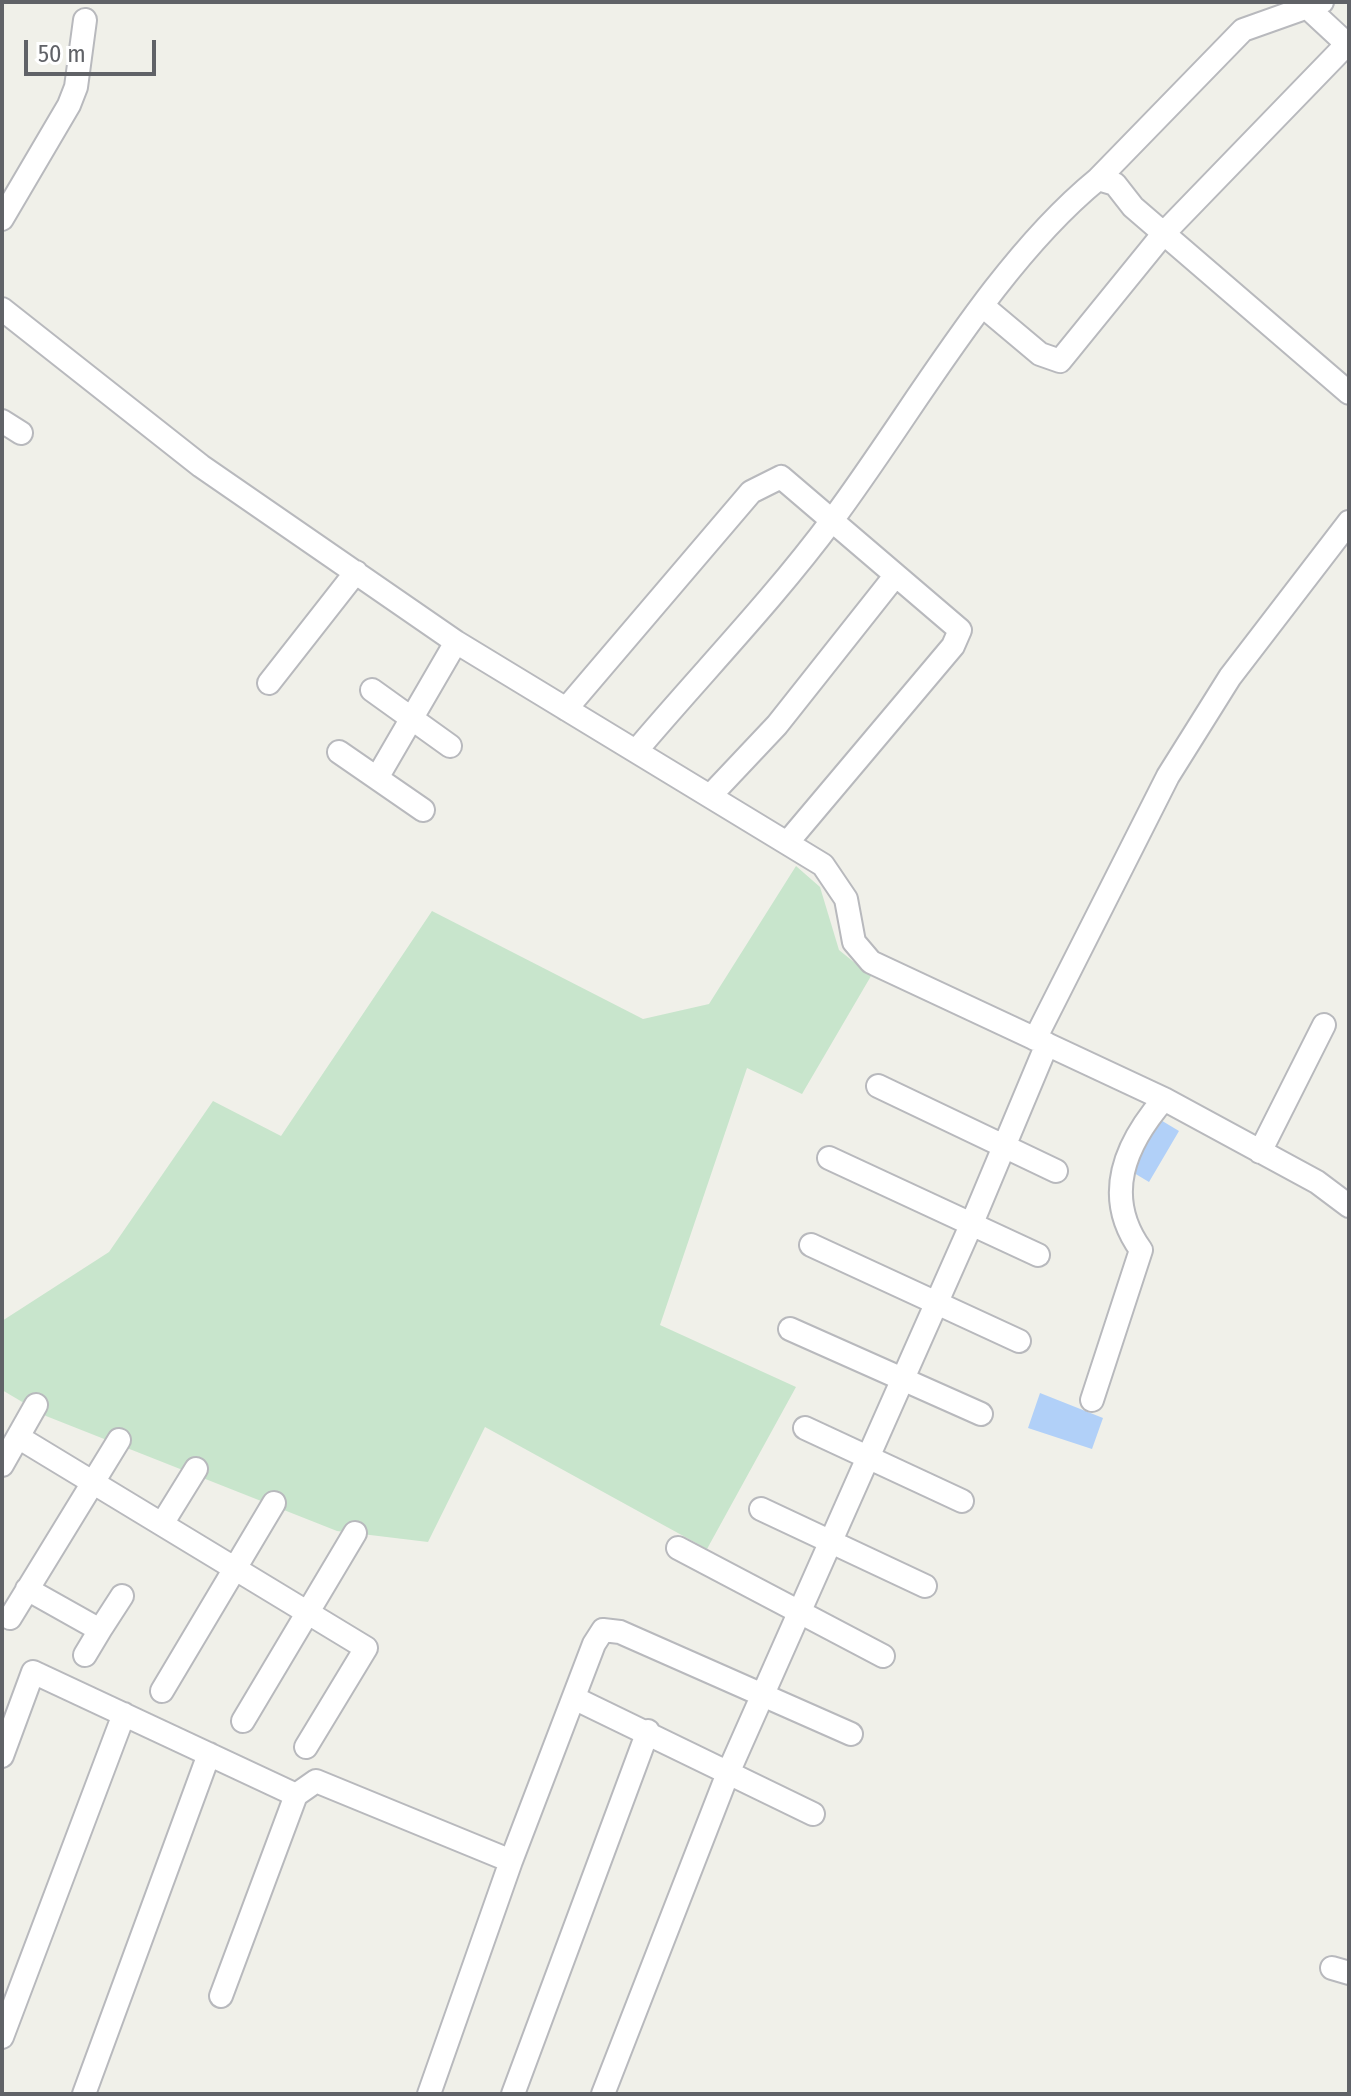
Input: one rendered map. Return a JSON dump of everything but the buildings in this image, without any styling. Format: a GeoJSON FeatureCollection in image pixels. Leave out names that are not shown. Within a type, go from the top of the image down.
{"type":"FeatureCollection","features":[{"type":"Feature","properties":{"kind":"street"},"geometry":{"type":"LineString","coordinates":[[636,751],[831,521],[1010,270],[1073,199],[1098,179],[1243,30],[1315,5],[1348,45],[1164,233],[1060,361],[1040,354],[984,307]]}},
{"type":"Feature","properties":{"kind":"street"},"geometry":{"type":"LineString","coordinates":[[2,219],[69,105],[76,87],[85,20]]}},
{"type":"Feature","properties":{"kind":"street"},"geometry":{"type":"LineString","coordinates":[[1098,179],[1115,184],[1133,207],[1349,393]]}},
{"type":"Feature","properties":{"kind":"street"},"geometry":{"type":"LineString","coordinates":[[4,315],[201,466],[456,642],[823,865],[846,899],[854,942],[871,962],[1164,1099],[1317,1182],[1349,1206]]}},
{"type":"Feature","properties":{"kind":"street"},"geometry":{"type":"LineString","coordinates":[[2,421],[21,433]]}},
{"type":"Feature","properties":{"kind":"street"},"geometry":{"type":"LineString","coordinates":[[566,709],[751,492],[781,477],[960,630],[953,646],[787,843]]}},
{"type":"Feature","properties":{"kind":"street"},"geometry":{"type":"LineString","coordinates":[[603,2094],[728,1773],[972,1223],[1004,1148],[1041,1042],[1168,776],[1230,677],[1349,522]]}},
{"type":"Feature","properties":{"kind":"street"},"geometry":{"type":"LineString","coordinates":[[269,683],[356,572]]}},
{"type":"Feature","properties":{"kind":"street"},"geometry":{"type":"LineString","coordinates":[[710,796],[777,725],[895,576]]}},
{"type":"Feature","properties":{"kind":"street"},"geometry":{"type":"LineString","coordinates":[[377,778],[456,642]]}},
{"type":"Feature","properties":{"kind":"street"},"geometry":{"type":"LineString","coordinates":[[372,690],[450,746]]}},
{"type":"Feature","properties":{"kind":"street"},"geometry":{"type":"LineString","coordinates":[[339,752],[423,810]]}},
{"type":"Feature","properties":{"kind":"street"},"geometry":{"type":"LineString","coordinates":[[1260,1152],[1324,1025]]}},
{"type":"Feature","properties":{"kind":"street"},"geometry":{"type":"LineString","coordinates":[[878,1086],[1056,1171]]}},
{"type":"Feature","properties":{"kind":"street"},"geometry":{"type":"LineString","coordinates":[[1092,1400],[1141,1250],[1127,1222],[1119,1176],[1128,1153],[1164,1099]]}},
{"type":"Feature","properties":{"kind":"street"},"geometry":{"type":"LineString","coordinates":[[829,1158],[1038,1255]]}},
{"type":"Feature","properties":{"kind":"street"},"geometry":{"type":"LineString","coordinates":[[811,1245],[1019,1341]]}},
{"type":"Feature","properties":{"kind":"street"},"geometry":{"type":"LineString","coordinates":[[790,1329],[981,1414]]}},
{"type":"Feature","properties":{"kind":"street"},"geometry":{"type":"LineString","coordinates":[[2,1465],[36,1405]]}},
{"type":"Feature","properties":{"kind":"street"},"geometry":{"type":"LineString","coordinates":[[805,1428],[962,1501]]}},
{"type":"Feature","properties":{"kind":"street"},"geometry":{"type":"LineString","coordinates":[[18,1437],[366,1648],[306,1747]]}},
{"type":"Feature","properties":{"kind":"street"},"geometry":{"type":"LineString","coordinates":[[10,1618],[119,1440]]}},
{"type":"Feature","properties":{"kind":"street"},"geometry":{"type":"LineString","coordinates":[[162,1524],[196,1469]]}},
{"type":"Feature","properties":{"kind":"street"},"geometry":{"type":"LineString","coordinates":[[162,1691],[274,1503]]}},
{"type":"Feature","properties":{"kind":"street"},"geometry":{"type":"LineString","coordinates":[[761,1509],[925,1586]]}},
{"type":"Feature","properties":{"kind":"street"},"geometry":{"type":"LineString","coordinates":[[243,1721],[355,1533]]}},
{"type":"Feature","properties":{"kind":"street"},"geometry":{"type":"LineString","coordinates":[[678,1548],[883,1656]]}},
{"type":"Feature","properties":{"kind":"street"},"geometry":{"type":"LineString","coordinates":[[27,1589],[100,1630]]}},
{"type":"Feature","properties":{"kind":"street"},"geometry":{"type":"LineString","coordinates":[[85,1655],[122,1596]]}},
{"type":"Feature","properties":{"kind":"street"},"geometry":{"type":"LineString","coordinates":[[429,2094],[511,1861],[598,1636],[610,1629],[851,1734]]}},
{"type":"Feature","properties":{"kind":"street"},"geometry":{"type":"LineString","coordinates":[[2,1756],[33,1672],[296,1795]]}},
{"type":"Feature","properties":{"kind":"street"},"geometry":{"type":"LineString","coordinates":[[574,1698],[648,1731],[813,1814]]}},
{"type":"Feature","properties":{"kind":"street"},"geometry":{"type":"LineString","coordinates":[[2,2037],[124,1714]]}},
{"type":"Feature","properties":{"kind":"street"},"geometry":{"type":"LineString","coordinates":[[513,2094],[648,1731]]}},
{"type":"Feature","properties":{"kind":"street"},"geometry":{"type":"LineString","coordinates":[[84,2094],[209,1754]]}},
{"type":"Feature","properties":{"kind":"street"},"geometry":{"type":"LineString","coordinates":[[221,1996],[296,1795],[316,1781],[511,1861]]}},
{"type":"Feature","properties":{"kind":"green space"},"geometry":{"type":"Polygon","coordinates":[[[796,866],[820,887],[839,950],[871,976],[802,1094],[747,1068],[660,1325],[796,1387],[707,1549],[485,1427],[428,1542],[337,1531],[46,1416],[2,1390],[2,1321],[109,1252],[213,1101],[281,1136],[432,911],[643,1019],[709,1004],[796,866]]]}},
{"type":"Feature","properties":{"kind":"water"},"geometry":{"type":"Polygon","coordinates":[[[1159,1119],[1179,1131],[1149,1182],[1129,1170],[1159,1119]]]}},
{"type":"Feature","properties":{"kind":"water"},"geometry":{"type":"Polygon","coordinates":[[[1040,1393],[1103,1418],[1092,1449],[1028,1428],[1040,1393]]]}}]}
